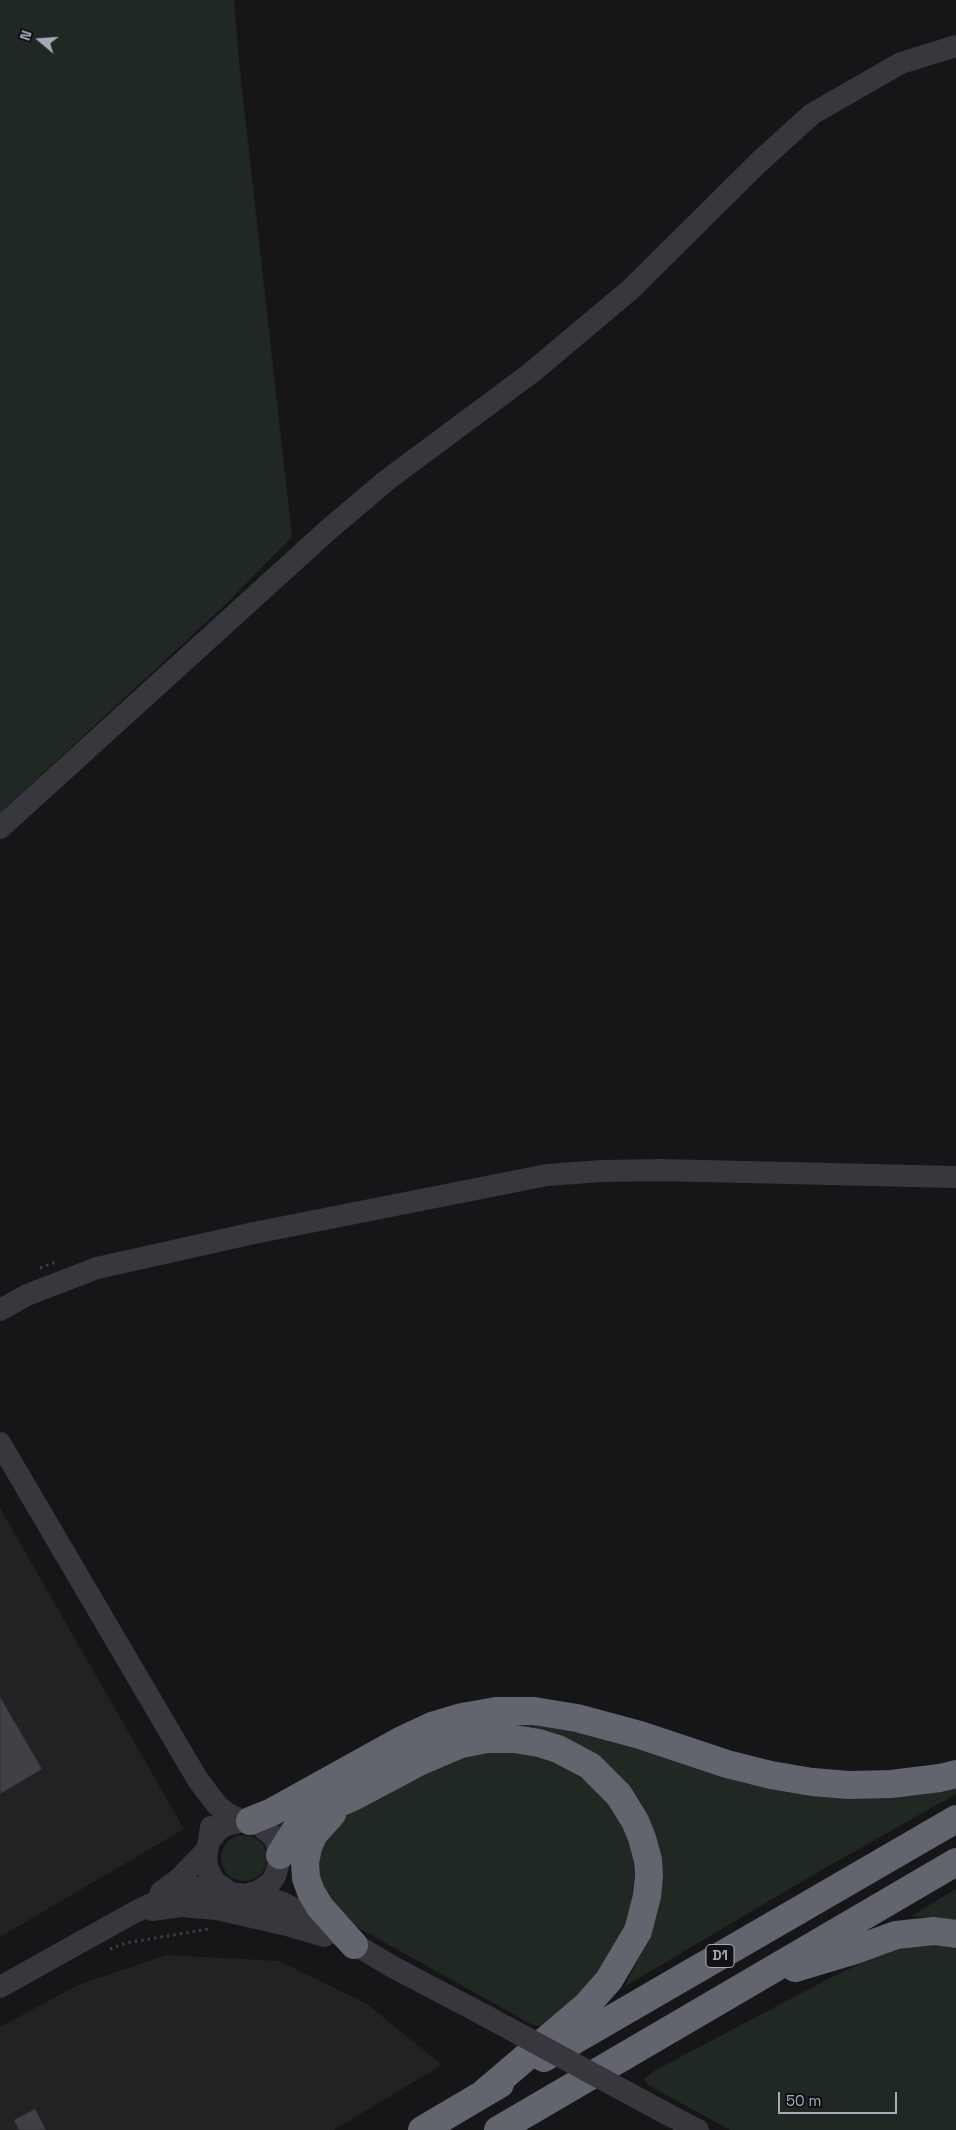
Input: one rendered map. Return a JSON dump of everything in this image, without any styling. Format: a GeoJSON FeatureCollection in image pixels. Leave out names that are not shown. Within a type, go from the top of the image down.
{"type":"FeatureCollection","features":[{"type":"Feature","properties":{"kind":"highway"},"geometry":{"type":"LineString","coordinates":[[246,1821],[272,1812],[400,1741],[432,1726],[462,1717],[496,1711],[534,1711],[577,1718],[640,1735],[727,1764],[771,1775],[812,1782],[849,1785],[891,1784],[940,1778],[956,1774]]}},
{"type":"Feature","properties":{"kind":"highway"},"geometry":{"type":"LineString","coordinates":[[279,1860],[291,1835],[306,1819],[355,1796],[419,1762],[461,1744],[487,1739],[515,1739],[539,1742],[576,1758],[604,1779],[623,1800],[642,1838],[649,1876],[647,1896],[638,1931],[610,1980],[586,2006],[484,2094]]}},
{"type":"Feature","properties":{"kind":"highway"},"geometry":{"type":"LineString","coordinates":[[354,1945],[320,1907],[311,1892],[306,1878],[305,1863],[308,1846],[314,1834],[331,1815],[355,1796]]}},
{"type":"Feature","properties":{"kind":"highway","name":"D1"},"geometry":{"type":"LineString","coordinates":[[422,2130],[956,1819]]}},
{"type":"Feature","properties":{"kind":"highway","name":"D1"},"geometry":{"type":"LineString","coordinates":[[498,2130],[956,1862]]}},
{"type":"Feature","properties":{"kind":"highway"},"geometry":{"type":"LineString","coordinates":[[752,1981],[855,1950],[896,1935],[934,1931],[956,1934]]}},
{"type":"Feature","properties":{"kind":"street"},"geometry":{"type":"LineString","coordinates":[[0,828],[387,480],[531,373],[631,289],[757,164],[812,114],[901,63],[956,46]]}},
{"type":"Feature","properties":{"kind":"street"},"geometry":{"type":"LineString","coordinates":[[0,1310],[27,1295],[97,1268],[254,1233],[547,1175],[602,1171],[661,1170],[956,1177]]}},
{"type":"Feature","properties":{"kind":"street"},"geometry":{"type":"LineString","coordinates":[[0,1443],[198,1780],[217,1805],[228,1814],[269,1832],[277,1845],[286,1886],[313,1918]]}},
{"type":"Feature","properties":{"kind":"street"},"geometry":{"type":"LineString","coordinates":[[198,1780],[209,1810],[211,1828],[206,1864],[210,1876],[220,1887],[238,1894],[253,1893],[265,1887],[275,1876],[279,1860]]}},
{"type":"Feature","properties":{"kind":"street"},"geometry":{"type":"LineString","coordinates":[[132,1913],[180,1878],[208,1846],[218,1830],[226,1825],[246,1821]]}},
{"type":"Feature","properties":{"kind":"street"},"geometry":{"type":"LineString","coordinates":[[0,1987],[132,1913],[178,1891],[196,1887],[214,1888],[281,1902],[313,1918],[354,1945],[698,2130]]}},
{"type":"Feature","properties":{"kind":"street"},"geometry":{"type":"LineString","coordinates":[[132,1913],[181,1906],[217,1909],[286,1925],[354,1945]]}},
{"type":"Feature","properties":{"kind":"path"},"geometry":{"type":"LineString","coordinates":[[109,1949],[126,1943],[212,1928]]}},
{"type":"Feature","properties":{"kind":"shaded area"},"geometry":{"type":"Polygon","coordinates":[[[0,0],[234,0],[240,71],[292,537],[226,604],[0,813],[0,0]]]}},
{"type":"Feature","properties":{"kind":"shaded area"},"geometry":{"type":"Polygon","coordinates":[[[0,1508],[184,1829],[0,1937],[0,1508]]]}},
{"type":"Feature","properties":{"kind":"shaded area"},"geometry":{"type":"Polygon","coordinates":[[[528,1721],[580,1728],[666,1754],[956,1787],[956,1794],[806,1879],[624,1987],[647,1942],[658,1911],[660,1882],[655,1841],[559,1736],[532,1728],[503,1728],[281,1831],[277,1825],[433,1736],[482,1723],[528,1721]]]}},
{"type":"Feature","properties":{"kind":"shaded area"},"geometry":{"type":"Polygon","coordinates":[[[489,1752],[521,1753],[551,1759],[589,1783],[615,1810],[633,1853],[635,1895],[622,1940],[593,1982],[542,2026],[533,2025],[339,1917],[316,1892],[319,1842],[329,1829],[358,1805],[429,1770],[466,1756],[489,1752]]]}},
{"type":"Feature","properties":{"kind":"shaded area"},"geometry":{"type":"Polygon","coordinates":[[[239,1835],[249,1835],[263,1845],[267,1858],[263,1871],[257,1877],[249,1881],[239,1881],[225,1871],[221,1863],[221,1853],[231,1839],[239,1835]]]}},
{"type":"Feature","properties":{"kind":"shaded area"},"geometry":{"type":"Polygon","coordinates":[[[956,1889],[956,1920],[911,1916],[956,1889]]]}},
{"type":"Feature","properties":{"kind":"shaded area"},"geometry":{"type":"Polygon","coordinates":[[[939,1943],[956,1947],[956,2130],[730,2130],[648,2085],[644,2079],[654,2071],[830,1978],[899,1945],[939,1943]]]}},
{"type":"Feature","properties":{"kind":"shaded area"},"geometry":{"type":"Polygon","coordinates":[[[167,1955],[279,1961],[367,2004],[442,2065],[334,2130],[0,2130],[0,2027],[78,1985],[167,1955]]]}},
{"type":"Feature","properties":{"kind":"building"},"geometry":{"type":"Polygon","coordinates":[[[0,1697],[42,1769],[0,1794],[0,1697]]]}},
{"type":"Feature","properties":{"kind":"building"},"geometry":{"type":"Polygon","coordinates":[[[35,2109],[46,2130],[19,2130],[14,2120],[35,2109]]]}}]}
